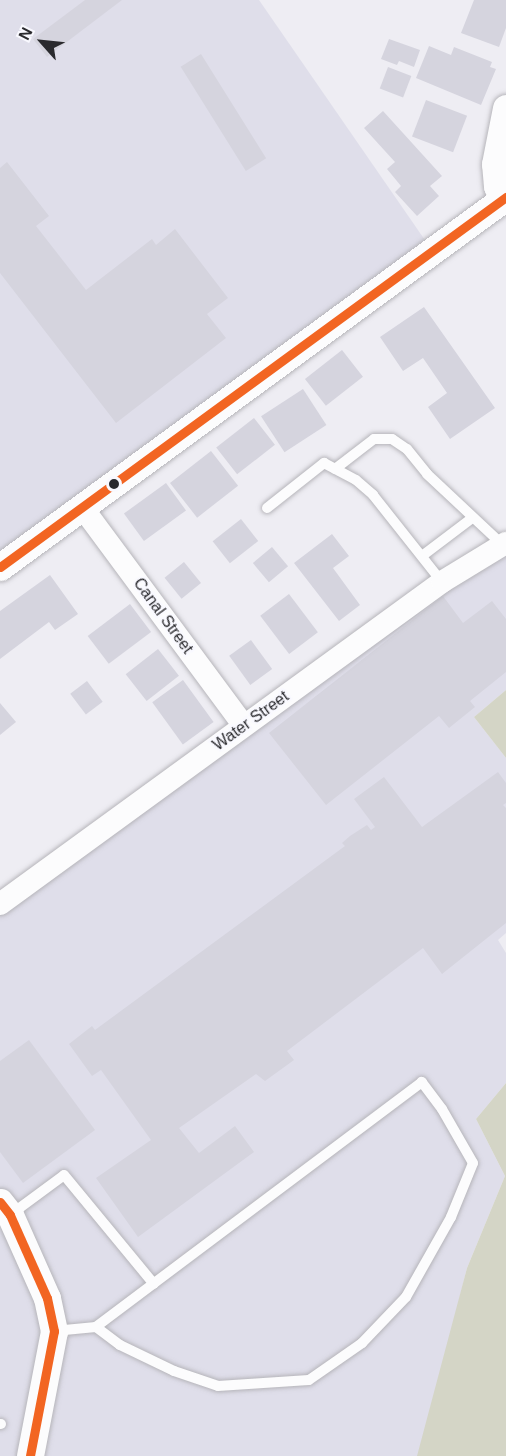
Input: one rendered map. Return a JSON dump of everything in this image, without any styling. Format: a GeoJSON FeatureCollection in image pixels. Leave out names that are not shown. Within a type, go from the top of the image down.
{"type":"FeatureCollection","features":[{"type":"Feature","properties":{"kind":"street"},"geometry":{"type":"LineString","coordinates":[[0,567],[505,198],[497,186],[495,164],[506,108]]}},
{"type":"Feature","properties":{"kind":"street","name":"Canal Street"},"geometry":{"type":"LineString","coordinates":[[82,507],[244,726]]}},
{"type":"Feature","properties":{"kind":"street","name":"Water Street"},"geometry":{"type":"LineString","coordinates":[[0,903],[442,582],[504,544]]}},
{"type":"Feature","properties":{"kind":"street"},"geometry":{"type":"LineString","coordinates":[[5,1208],[47,1298],[54,1331],[30,1456]]}},
{"type":"Feature","properties":{"kind":"lane"},"geometry":{"type":"LineString","coordinates":[[335,469],[374,439],[392,439],[407,449],[427,474],[472,518],[504,544]]}},
{"type":"Feature","properties":{"kind":"lane"},"geometry":{"type":"LineString","coordinates":[[267,508],[324,463],[356,480],[373,495],[442,582]]}},
{"type":"Feature","properties":{"kind":"lane"},"geometry":{"type":"LineString","coordinates":[[422,556],[472,518]]}},
{"type":"Feature","properties":{"kind":"lane"},"geometry":{"type":"LineString","coordinates":[[54,1331],[96,1327],[422,1082],[442,1109],[473,1163],[451,1217],[406,1297],[362,1343],[309,1380],[218,1386],[174,1371],[120,1345],[96,1327]]}},
{"type":"Feature","properties":{"kind":"lane"},"geometry":{"type":"LineString","coordinates":[[5,1208],[64,1175],[154,1284]]}},
{"type":"Feature","properties":{"kind":"shaded area"},"geometry":{"type":"Polygon","coordinates":[[[0,0],[259,0],[438,259],[0,563],[0,0]]]}},
{"type":"Feature","properties":{"kind":"shaded area"},"geometry":{"type":"Polygon","coordinates":[[[506,541],[506,690],[474,717],[506,758],[506,933],[498,940],[506,953],[506,1083],[476,1119],[505,1176],[467,1268],[420,1456],[0,1456],[0,895],[506,541]]]}},
{"type":"Feature","properties":{"kind":"shaded area"},"geometry":{"type":"Polygon","coordinates":[[[506,690],[506,758],[474,717],[506,690]]]}},
{"type":"Feature","properties":{"kind":"shaded area"},"geometry":{"type":"Polygon","coordinates":[[[506,1083],[506,1456],[417,1456],[467,1268],[505,1176],[476,1119],[506,1083]]]}},
{"type":"Feature","properties":{"kind":"building"},"geometry":{"type":"Polygon","coordinates":[[[85,0],[122,0],[47,57],[33,39],[85,0]]]}},
{"type":"Feature","properties":{"kind":"building"},"geometry":{"type":"Polygon","coordinates":[[[474,0],[506,0],[506,28],[499,47],[461,33],[474,0]]]}},
{"type":"Feature","properties":{"kind":"building"},"geometry":{"type":"Polygon","coordinates":[[[389,39],[420,50],[414,67],[399,61],[397,65],[381,59],[389,39]]]}},
{"type":"Feature","properties":{"kind":"building"},"geometry":{"type":"Polygon","coordinates":[[[429,46],[451,55],[454,47],[492,62],[490,67],[496,69],[481,105],[416,78],[429,46]]]}},
{"type":"Feature","properties":{"kind":"building"},"geometry":{"type":"Polygon","coordinates":[[[201,54],[266,158],[246,171],[181,67],[201,54]]]}},
{"type":"Feature","properties":{"kind":"building"},"geometry":{"type":"Polygon","coordinates":[[[388,67],[411,76],[403,97],[380,88],[388,67]]]}},
{"type":"Feature","properties":{"kind":"building"},"geometry":{"type":"Polygon","coordinates":[[[426,100],[467,116],[453,152],[412,136],[426,100]]]}},
{"type":"Feature","properties":{"kind":"building"},"geometry":{"type":"Polygon","coordinates":[[[383,111],[442,176],[430,186],[439,196],[417,216],[395,192],[401,186],[387,169],[395,162],[364,128],[383,111]]]}},
{"type":"Feature","properties":{"kind":"building"},"geometry":{"type":"Polygon","coordinates":[[[7,162],[49,216],[36,226],[86,290],[152,239],[156,245],[175,229],[228,298],[207,314],[226,338],[116,423],[0,273],[0,168],[7,162]]]}},
{"type":"Feature","properties":{"kind":"building"},"geometry":{"type":"Polygon","coordinates":[[[424,307],[495,408],[450,439],[428,407],[447,393],[423,358],[403,371],[380,337],[424,307]]]}},
{"type":"Feature","properties":{"kind":"building"},"geometry":{"type":"Polygon","coordinates":[[[342,350],[363,377],[326,406],[305,379],[342,350]]]}},
{"type":"Feature","properties":{"kind":"building"},"geometry":{"type":"Polygon","coordinates":[[[303,389],[326,425],[284,452],[261,416],[303,389]]]}},
{"type":"Feature","properties":{"kind":"building"},"geometry":{"type":"Polygon","coordinates":[[[254,418],[275,445],[237,474],[216,448],[254,418]]]}},
{"type":"Feature","properties":{"kind":"building"},"geometry":{"type":"Polygon","coordinates":[[[211,451],[238,486],[197,518],[170,483],[211,451]]]}},
{"type":"Feature","properties":{"kind":"building"},"geometry":{"type":"Polygon","coordinates":[[[166,483],[186,511],[144,541],[124,514],[166,483]]]}},
{"type":"Feature","properties":{"kind":"building"},"geometry":{"type":"Polygon","coordinates":[[[241,519],[258,541],[230,563],[213,541],[241,519]]]}},
{"type":"Feature","properties":{"kind":"building"},"geometry":{"type":"Polygon","coordinates":[[[332,534],[349,556],[333,568],[360,605],[339,621],[294,563],[332,534]]]}},
{"type":"Feature","properties":{"kind":"building"},"geometry":{"type":"Polygon","coordinates":[[[272,547],[288,566],[269,582],[253,563],[272,547]]]}},
{"type":"Feature","properties":{"kind":"building"},"geometry":{"type":"Polygon","coordinates":[[[184,562],[201,583],[182,599],[165,578],[184,562]]]}},
{"type":"Feature","properties":{"kind":"building"},"geometry":{"type":"Polygon","coordinates":[[[50,575],[78,614],[55,630],[49,622],[0,659],[0,611],[50,575]]]}},
{"type":"Feature","properties":{"kind":"building"},"geometry":{"type":"Polygon","coordinates":[[[289,594],[318,632],[289,654],[260,616],[289,594]]]}},
{"type":"Feature","properties":{"kind":"building"},"geometry":{"type":"Polygon","coordinates":[[[443,596],[463,623],[492,601],[506,619],[506,672],[470,701],[475,707],[449,728],[439,716],[326,805],[269,733],[443,596]]]}},
{"type":"Feature","properties":{"kind":"building"},"geometry":{"type":"Polygon","coordinates":[[[130,604],[151,632],[109,664],[88,636],[130,604]]]}},
{"type":"Feature","properties":{"kind":"building"},"geometry":{"type":"Polygon","coordinates":[[[251,640],[272,669],[250,685],[229,656],[251,640]]]}},
{"type":"Feature","properties":{"kind":"building"},"geometry":{"type":"Polygon","coordinates":[[[158,649],[179,676],[147,701],[126,674],[158,649]]]}},
{"type":"Feature","properties":{"kind":"building"},"geometry":{"type":"Polygon","coordinates":[[[183,680],[214,722],[183,744],[152,702],[183,680]]]}},
{"type":"Feature","properties":{"kind":"building"},"geometry":{"type":"Polygon","coordinates":[[[87,681],[103,702],[86,714],[70,694],[87,681]]]}},
{"type":"Feature","properties":{"kind":"building"},"geometry":{"type":"Polygon","coordinates":[[[0,703],[16,722],[0,735],[0,703]]]}},
{"type":"Feature","properties":{"kind":"building"},"geometry":{"type":"Polygon","coordinates":[[[498,772],[506,783],[506,803],[503,805],[506,808],[506,923],[442,974],[423,948],[287,1051],[294,1060],[265,1081],[256,1074],[179,1128],[199,1153],[235,1126],[254,1152],[138,1237],[96,1178],[151,1140],[101,1070],[92,1076],[69,1044],[92,1026],[95,1030],[345,846],[342,843],[350,836],[367,825],[371,830],[375,827],[354,799],[384,777],[422,827],[498,772]]]}},
{"type":"Feature","properties":{"kind":"building"},"geometry":{"type":"Polygon","coordinates":[[[29,1040],[95,1130],[23,1183],[0,1152],[0,1061],[29,1040]]]}},
{"type":"Feature","properties":{"kind":"transit line"},"geometry":{"type":"LineString","coordinates":[[0,567],[506,197]]}},
{"type":"Feature","properties":{"kind":"transit line"},"geometry":{"type":"LineString","coordinates":[[0,1202],[10,1215],[47,1298],[54,1331],[30,1456]]}}]}
